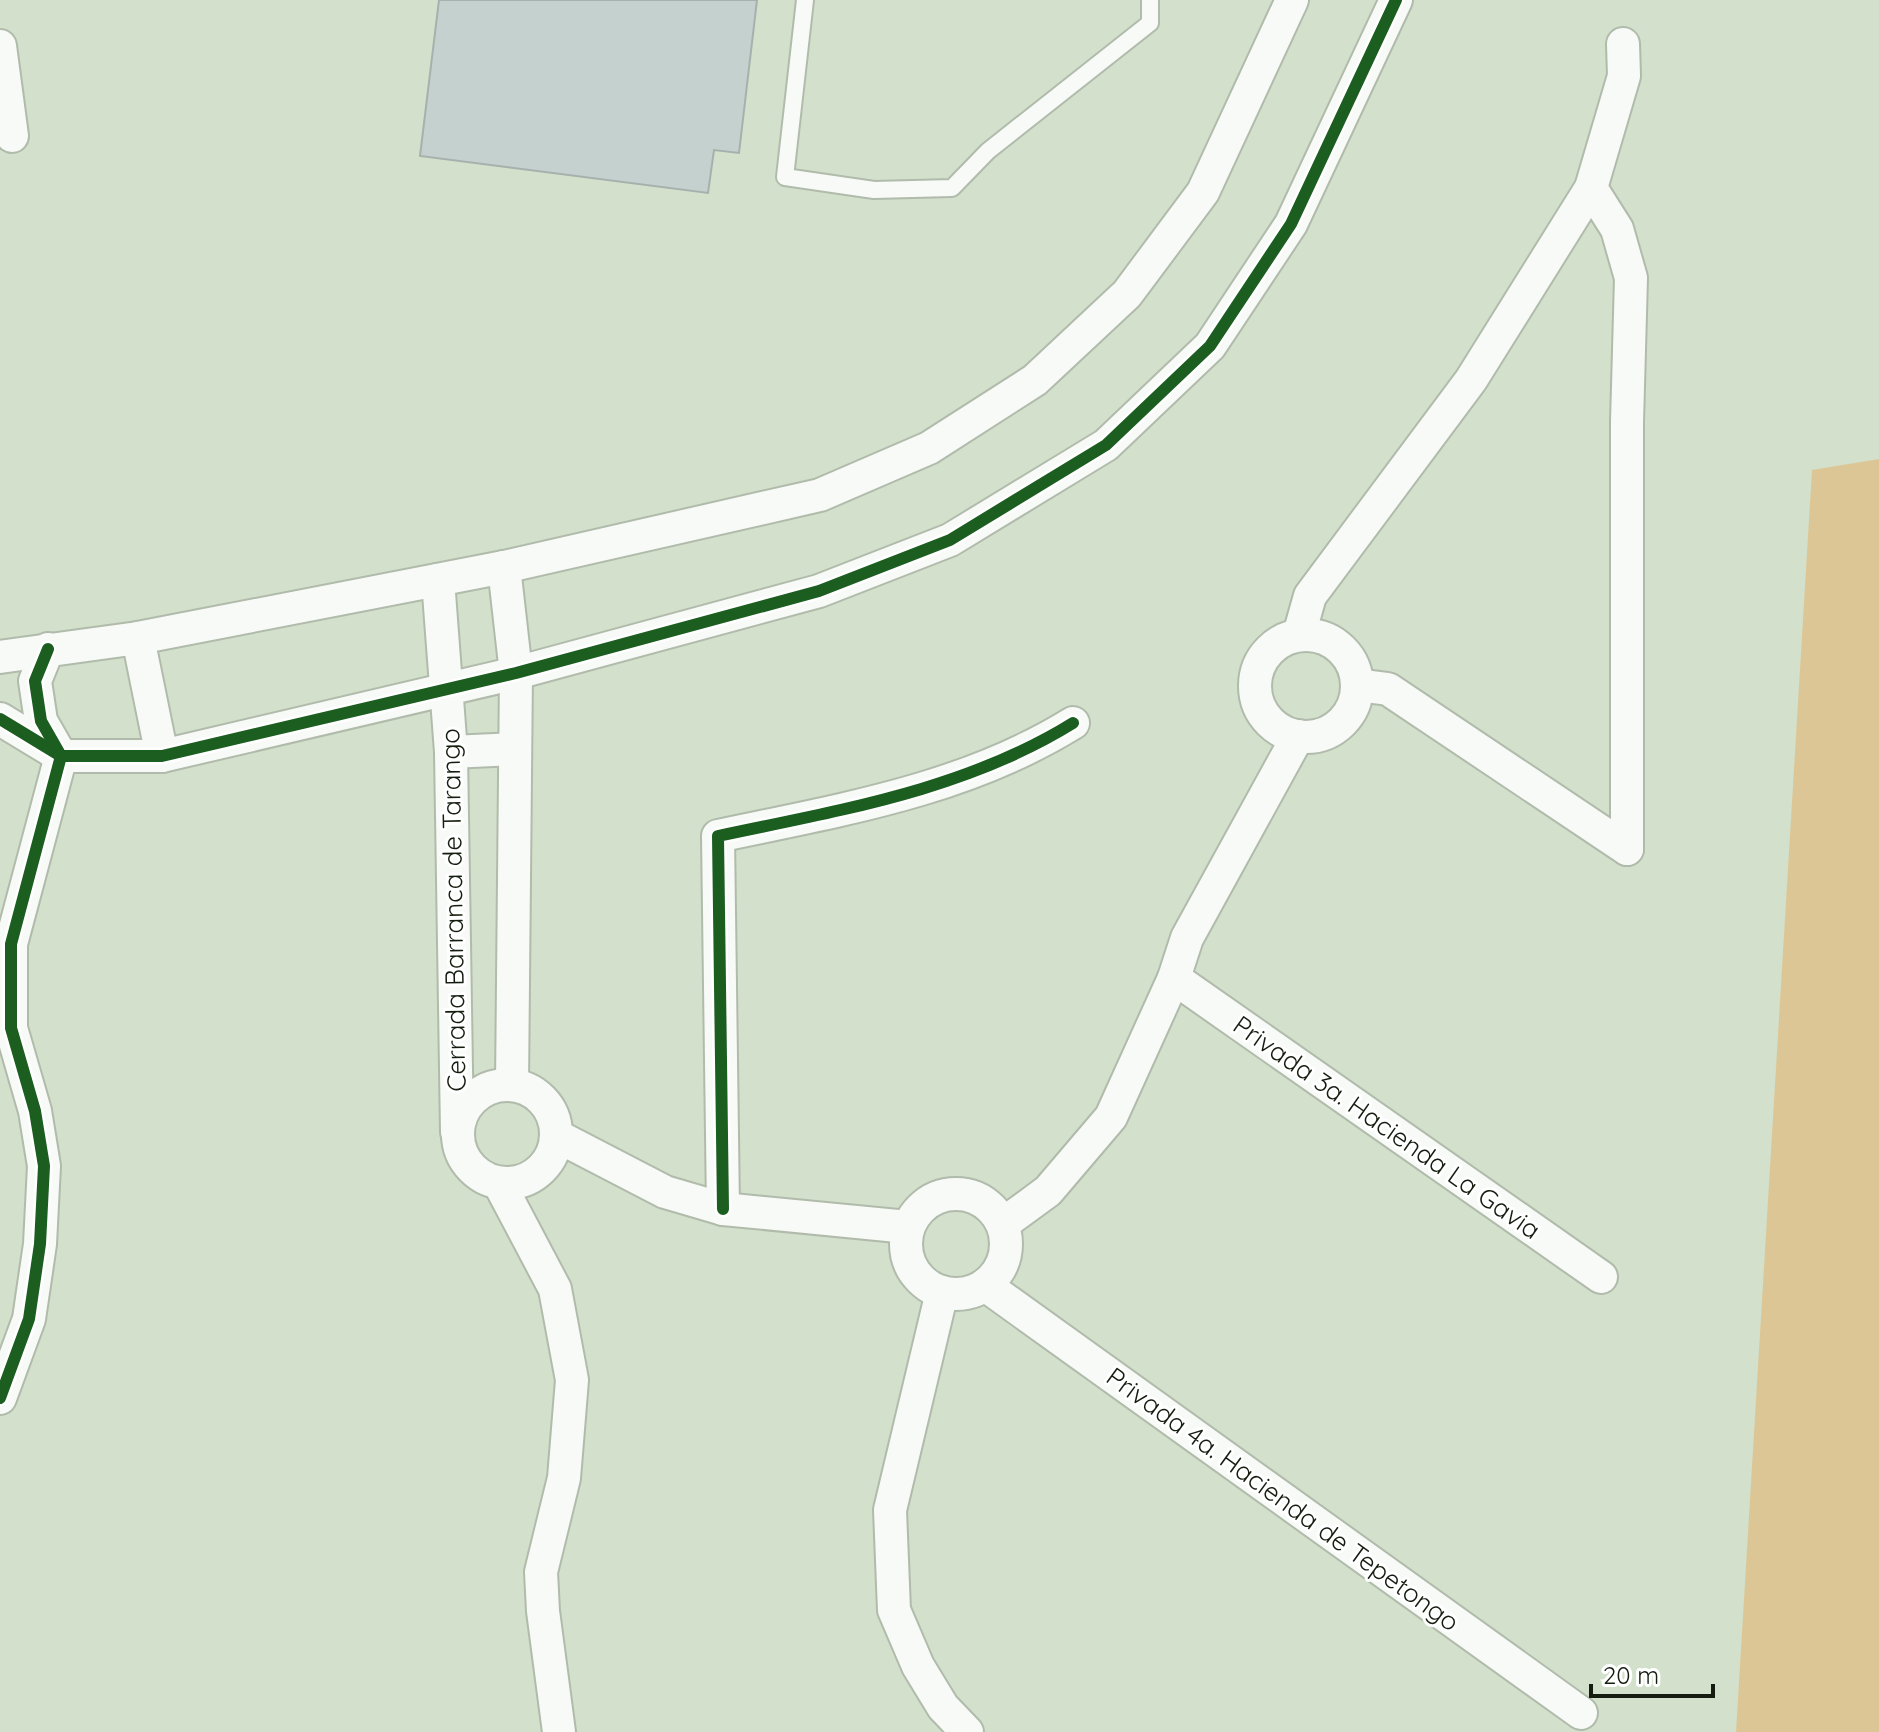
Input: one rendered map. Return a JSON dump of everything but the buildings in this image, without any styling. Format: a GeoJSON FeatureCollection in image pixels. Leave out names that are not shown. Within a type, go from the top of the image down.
{"type":"FeatureCollection","features":[{"type":"Feature","properties":{"kind":"street"},"geometry":{"type":"LineString","coordinates":[[0,657],[138,638],[504,567],[820,495],[929,448],[1035,380],[1127,294],[1203,192],[1292,0]]}},
{"type":"Feature","properties":{"kind":"street","name":"Cerrada Barranca de Tarango"},"geometry":{"type":"LineString","coordinates":[[61,756],[162,756],[516,673],[819,591],[950,540],[1106,445],[1210,346],[1291,224],[1396,0]]}},
{"type":"Feature","properties":{"kind":"street"},"geometry":{"type":"LineString","coordinates":[[1299,635],[1310,596],[1471,380],[1591,188],[1624,76],[1623,44]]}},
{"type":"Feature","properties":{"kind":"street"},"geometry":{"type":"LineString","coordinates":[[0,46],[12,136]]}},
{"type":"Feature","properties":{"kind":"street"},"geometry":{"type":"LineString","coordinates":[[1357,685],[1388,689],[1627,849],[1627,422],[1631,278],[1617,229],[1591,188]]}},
{"type":"Feature","properties":{"kind":"street"},"geometry":{"type":"LineString","coordinates":[[504,567],[516,673],[512,1085]]}},
{"type":"Feature","properties":{"kind":"street","name":"Cerrada Barranca de Tarango"},"geometry":{"type":"LineString","coordinates":[[438,580],[451,752],[457,1132]]}},
{"type":"Feature","properties":{"kind":"street"},"geometry":{"type":"LineString","coordinates":[[1299,635],[1321,637],[1340,647],[1353,665],[1357,685],[1354,703],[1339,725],[1315,737],[1298,736],[1275,727],[1260,709],[1254,685],[1260,661],[1276,643],[1299,635]]}},
{"type":"Feature","properties":{"kind":"street"},"geometry":{"type":"LineString","coordinates":[[138,638],[162,756]]}},
{"type":"Feature","properties":{"kind":"street"},"geometry":{"type":"LineString","coordinates":[[0,1398],[29,1319],[40,1244],[44,1166],[35,1111],[11,1028],[11,944],[61,756],[41,721],[35,681],[48,649]]}},
{"type":"Feature","properties":{"kind":"street"},"geometry":{"type":"LineString","coordinates":[[0,719],[61,756]]}},
{"type":"Feature","properties":{"kind":"street"},"geometry":{"type":"LineString","coordinates":[[723,1209],[718,836],[887,800],[958,778],[1037,745],[1073,723]]}},
{"type":"Feature","properties":{"kind":"street"},"geometry":{"type":"LineString","coordinates":[[1003,1224],[1048,1191],[1111,1117],[1174,978],[1187,938],[1298,736]]}},
{"type":"Feature","properties":{"kind":"street"},"geometry":{"type":"LineString","coordinates":[[451,752],[515,749]]}},
{"type":"Feature","properties":{"kind":"street","name":"Privada 3a. Hacienda La Gavia"},"geometry":{"type":"LineString","coordinates":[[1174,978],[1601,1277]]}},
{"type":"Feature","properties":{"kind":"street"},"geometry":{"type":"LineString","coordinates":[[512,1085],[534,1093],[547,1105],[555,1120],[557,1136],[553,1154],[544,1168],[516,1183],[499,1183],[480,1176],[468,1164],[460,1149],[457,1132],[465,1107],[477,1094],[493,1086],[512,1085]]}},
{"type":"Feature","properties":{"kind":"street"},"geometry":{"type":"LineString","coordinates":[[557,1136],[665,1192],[723,1209],[908,1227]]}},
{"type":"Feature","properties":{"kind":"street"},"geometry":{"type":"LineString","coordinates":[[499,1183],[555,1289],[572,1380],[564,1478],[541,1572],[559,1732]]}},
{"type":"Feature","properties":{"kind":"street"},"geometry":{"type":"LineString","coordinates":[[946,1194],[963,1194],[979,1199],[993,1210],[1003,1224],[1005,1256],[998,1273],[976,1291],[959,1294],[942,1292],[918,1277],[909,1262],[905,1245],[908,1227],[916,1212],[929,1201],[946,1194]]}},
{"type":"Feature","properties":{"kind":"street","name":"Privada 4a. Hacienda de Tepetongo"},"geometry":{"type":"LineString","coordinates":[[985,1285],[1581,1713]]}},
{"type":"Feature","properties":{"kind":"street"},"geometry":{"type":"LineString","coordinates":[[942,1292],[890,1510],[894,1610],[918,1666],[943,1707],[967,1732]]}},
{"type":"Feature","properties":{"kind":"lane"},"geometry":{"type":"LineString","coordinates":[[805,0],[785,177],[874,190],[952,188],[988,151],[1150,23],[1150,0]]}},
{"type":"Feature","properties":{"kind":"shaded area"},"geometry":{"type":"Polygon","coordinates":[[[1879,459],[1879,1732],[1736,1732],[1812,470],[1879,459]]]}},
{"type":"Feature","properties":{"kind":"cycle path"},"geometry":{"type":"LineString","coordinates":[[0,719],[61,756],[162,756],[516,673],[819,591],[950,540],[1106,445],[1210,346],[1291,224],[1396,0]]}},
{"type":"Feature","properties":{"kind":"cycle path"},"geometry":{"type":"LineString","coordinates":[[0,1398],[29,1319],[40,1244],[44,1166],[35,1111],[11,1028],[11,944],[61,756],[41,721],[35,681],[48,649]]}},
{"type":"Feature","properties":{"kind":"cycle path"},"geometry":{"type":"LineString","coordinates":[[723,1209],[718,836],[901,795],[945,781],[1032,746],[1073,723]]}}]}
